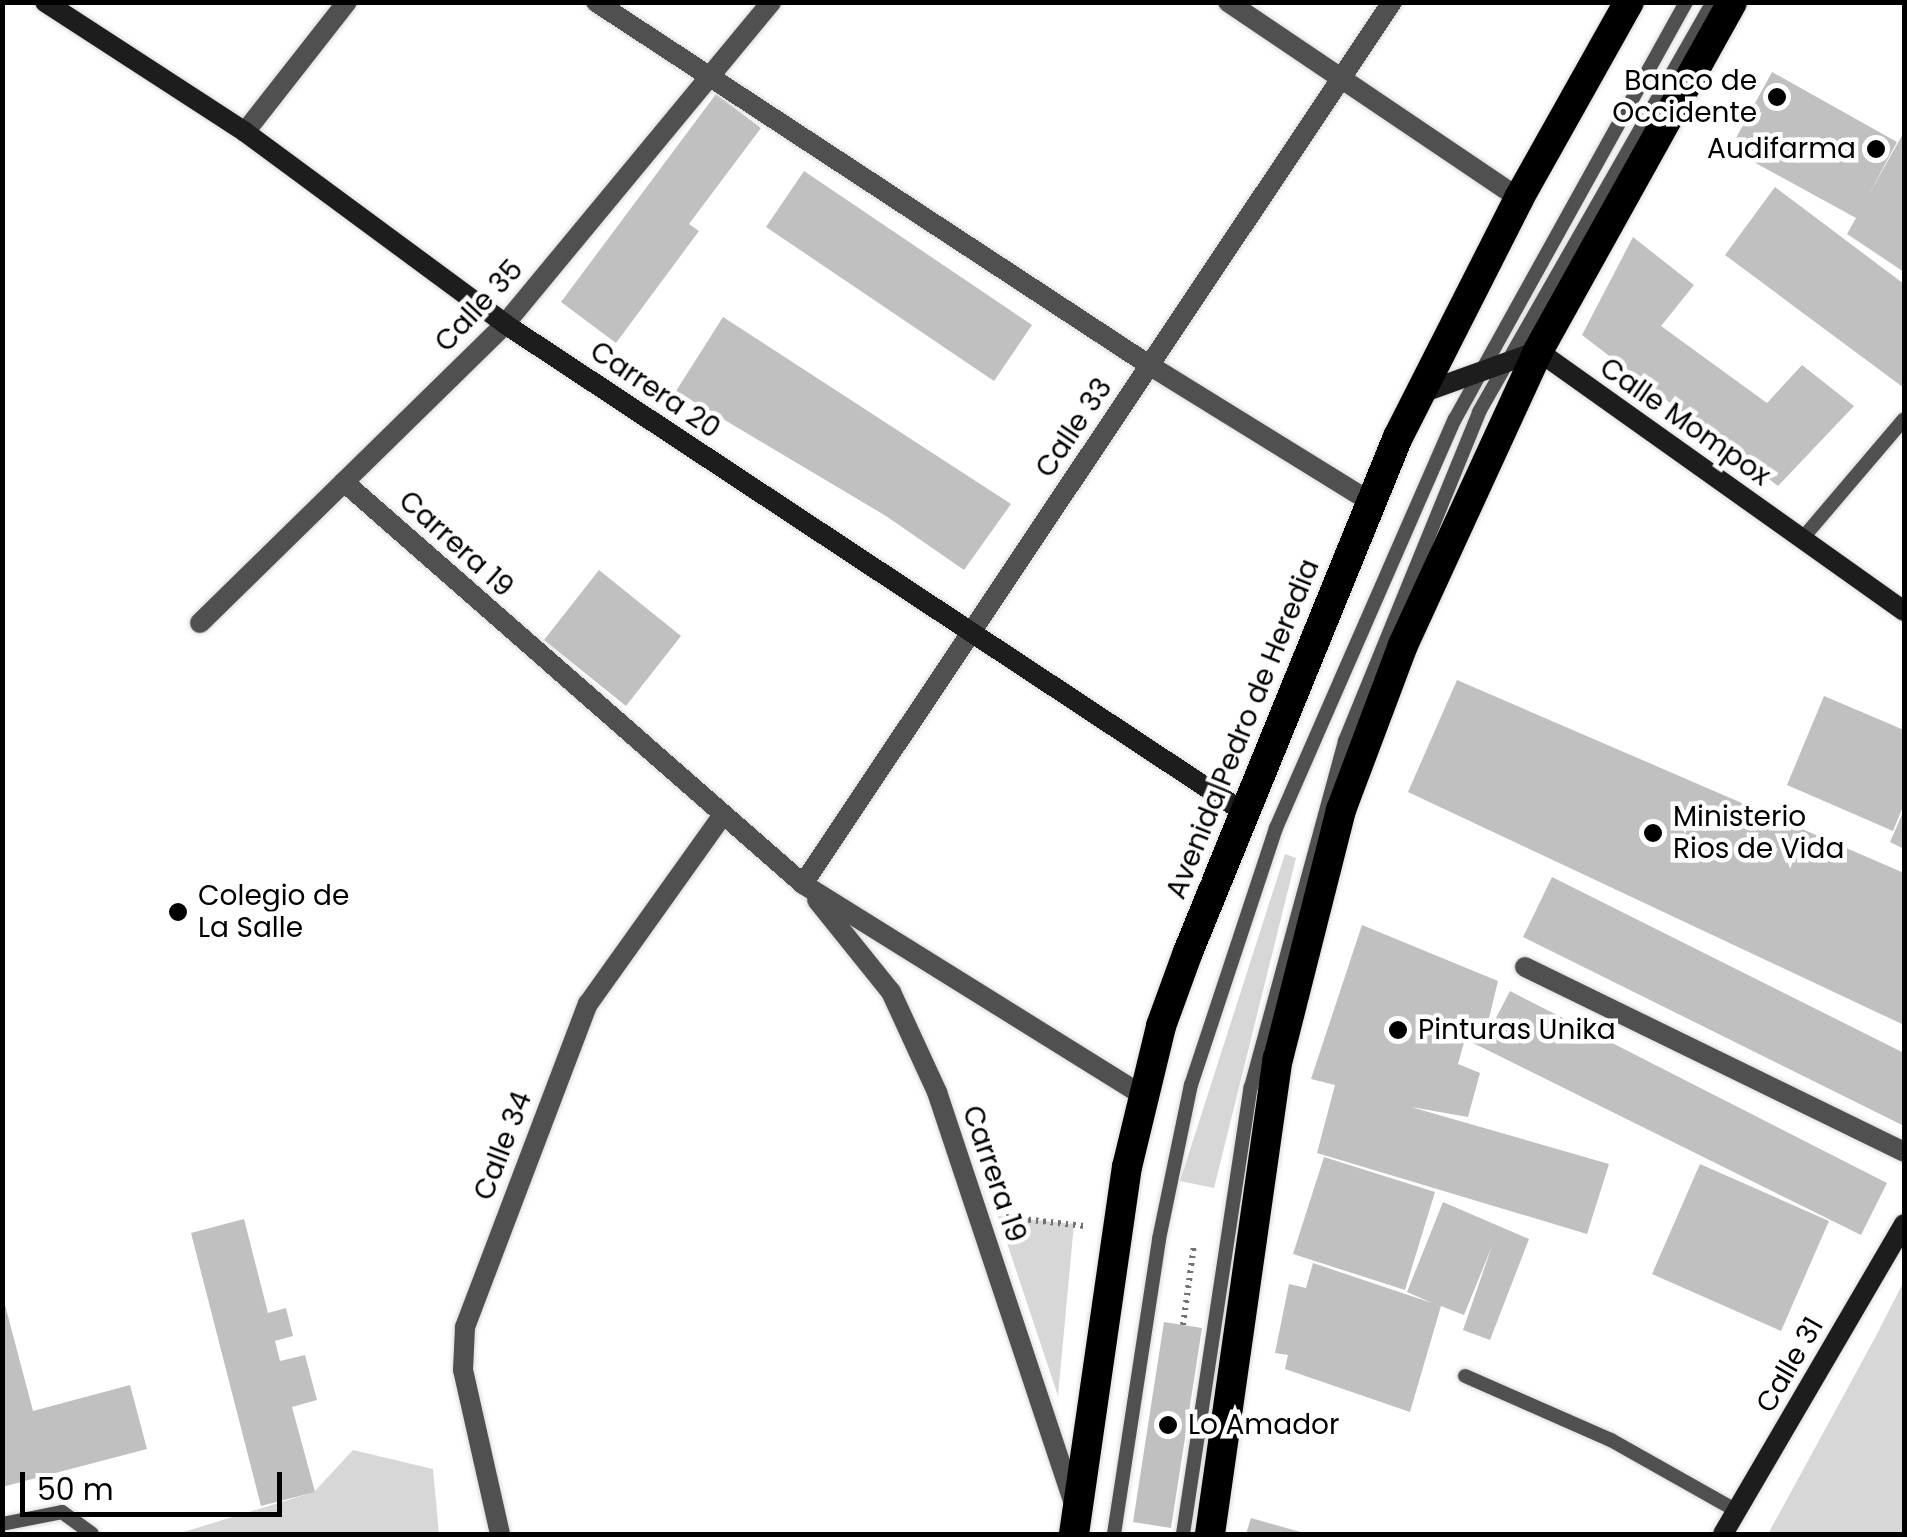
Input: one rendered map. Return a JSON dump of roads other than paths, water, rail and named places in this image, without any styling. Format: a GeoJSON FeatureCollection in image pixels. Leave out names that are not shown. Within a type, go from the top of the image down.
{"type":"FeatureCollection","features":[{"type":"Feature","properties":{"kind":"highway","name":"Avenida Pedro de Heredia"},"geometry":{"type":"LineString","coordinates":[[1076,1523],[1142,1095],[1242,811],[1419,394],[1519,198],[1630,2]]}},
{"type":"Feature","properties":{"kind":"highway"},"geometry":{"type":"LineString","coordinates":[[1210,1534],[1278,1058],[1324,870],[1403,645],[1538,351],[1732,2]]}},
{"type":"Feature","properties":{"kind":"street","name":"Carrera 20"},"geometry":{"type":"LineString","coordinates":[[45,2],[245,132],[505,324],[1242,811]]}},
{"type":"Feature","properties":{"kind":"street"},"geometry":{"type":"LineString","coordinates":[[245,132],[348,2]]}},
{"type":"Feature","properties":{"kind":"street"},"geometry":{"type":"LineString","coordinates":[[596,2],[1149,365],[1371,502]]}},
{"type":"Feature","properties":{"kind":"street","name":"Calle 35"},"geometry":{"type":"LineString","coordinates":[[200,623],[505,324],[772,2]]}},
{"type":"Feature","properties":{"kind":"street"},"geometry":{"type":"LineString","coordinates":[[1228,2],[1519,198]]}},
{"type":"Feature","properties":{"kind":"street","name":"Calle 33"},"geometry":{"type":"LineString","coordinates":[[803,884],[1392,2]]}},
{"type":"Feature","properties":{"kind":"street"},"geometry":{"type":"LineString","coordinates":[[1419,394],[1538,351]]}},
{"type":"Feature","properties":{"kind":"street","name":"Calle Mompox"},"geometry":{"type":"LineString","coordinates":[[1538,351],[1904,611]]}},
{"type":"Feature","properties":{"kind":"street","name":"Carrera 19"},"geometry":{"type":"LineString","coordinates":[[344,482],[803,884],[1142,1095]]}},
{"type":"Feature","properties":{"kind":"street","name":"Calle 34"},"geometry":{"type":"LineString","coordinates":[[500,1534],[463,1370],[464,1328],[588,1004],[722,816]]}},
{"type":"Feature","properties":{"kind":"street","name":"Carrera 19"},"geometry":{"type":"LineString","coordinates":[[803,884],[891,992],[937,1092],[1076,1523]]}},
{"type":"Feature","properties":{"kind":"street"},"geometry":{"type":"LineString","coordinates":[[1525,967],[1904,1152]]}},
{"type":"Feature","properties":{"kind":"street","name":"Calle 31"},"geometry":{"type":"LineString","coordinates":[[1723,1534],[1904,1224]]}},
{"type":"Feature","properties":{"kind":"lane"},"geometry":{"type":"LineString","coordinates":[[1114,1534],[1168,1190],[1209,1019],[1276,828],[1416,501],[1480,372],[1686,2]]}},
{"type":"Feature","properties":{"kind":"lane"},"geometry":{"type":"LineString","coordinates":[[1183,1534],[1238,1156],[1282,952],[1383,637],[1506,362],[1713,2]]}},
{"type":"Feature","properties":{"kind":"lane"},"geometry":{"type":"LineString","coordinates":[[1802,538],[1904,420]]}},
{"type":"Feature","properties":{"kind":"lane"},"geometry":{"type":"LineString","coordinates":[[1465,1376],[1611,1440],[1737,1510]]}},
{"type":"Feature","properties":{"kind":"lane"},"geometry":{"type":"LineString","coordinates":[[2,1524],[62,1512],[92,1534]]}},
{"type":"Feature","properties":{"kind":"place","name":"Banco de Occidente"},"geometry":{"type":"Point","coordinates":[1777,97]}},
{"type":"Feature","properties":{"kind":"place","name":"Audifarma"},"geometry":{"type":"Point","coordinates":[1876,149]}},
{"type":"Feature","properties":{"kind":"place","name":"Ministerio Rios de Vida"},"geometry":{"type":"Point","coordinates":[1653,833]}},
{"type":"Feature","properties":{"kind":"place","name":"Colegio de La Salle"},"geometry":{"type":"Point","coordinates":[178,912]}},
{"type":"Feature","properties":{"kind":"place","name":"Pinturas Unika"},"geometry":{"type":"Point","coordinates":[1398,1030]}},
{"type":"Feature","properties":{"kind":"place","name":"Lo Amador"},"geometry":{"type":"Point","coordinates":[1168,1425]}}]}
